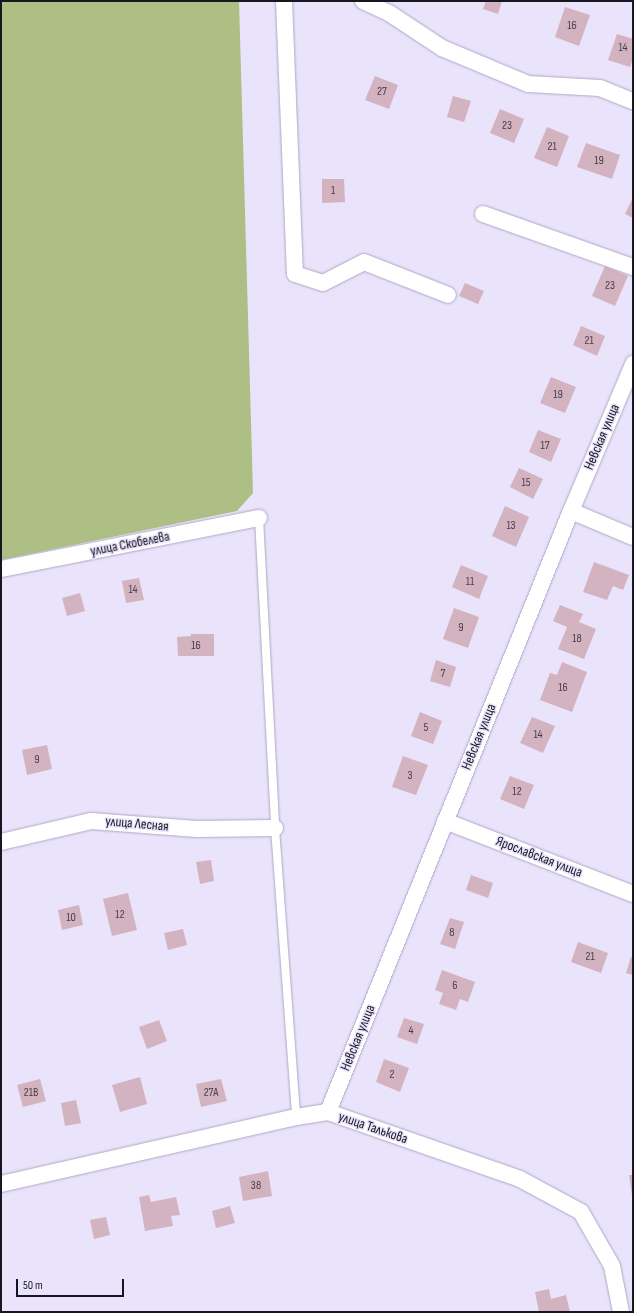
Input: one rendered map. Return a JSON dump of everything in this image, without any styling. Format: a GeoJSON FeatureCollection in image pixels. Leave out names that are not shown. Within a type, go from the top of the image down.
{"type":"FeatureCollection","features":[{"type":"Feature","properties":{"kind":"street"},"geometry":{"type":"LineString","coordinates":[[284,1],[296,274],[323,283],[364,262],[448,294]]}},
{"type":"Feature","properties":{"kind":"street"},"geometry":{"type":"LineString","coordinates":[[363,1],[391,7],[442,48],[528,84],[600,88],[633,101]]}},
{"type":"Feature","properties":{"kind":"street"},"geometry":{"type":"LineString","coordinates":[[483,214],[633,267]]}},
{"type":"Feature","properties":{"kind":"street","name":"Невская улица"},"geometry":{"type":"LineString","coordinates":[[328,1112],[571,511],[633,364]]}},
{"type":"Feature","properties":{"kind":"street"},"geometry":{"type":"LineString","coordinates":[[571,511],[633,537]]}},
{"type":"Feature","properties":{"kind":"street","name":"улица Скобелева"},"geometry":{"type":"LineString","coordinates":[[1,569],[259,518]]}},
{"type":"Feature","properties":{"kind":"street","name":"улица Лесная"},"geometry":{"type":"LineString","coordinates":[[1,842],[91,821],[197,829],[275,828]]}},
{"type":"Feature","properties":{"kind":"street","name":"Ярославская улица"},"geometry":{"type":"LineString","coordinates":[[445,821],[633,894]]}},
{"type":"Feature","properties":{"kind":"street","name":"улица Талькова"},"geometry":{"type":"LineString","coordinates":[[1,1184],[296,1117],[328,1112],[520,1179],[581,1212],[612,1266],[621,1312]]}},
{"type":"Feature","properties":{"kind":"lane"},"geometry":{"type":"LineString","coordinates":[[259,518],[275,828],[296,1117]]}},
{"type":"Feature","properties":{"kind":"green space"},"geometry":{"type":"Polygon","coordinates":[[[1,1],[239,1],[253,493],[237,511],[1,560],[1,1]]]}},
{"type":"Feature","properties":{"kind":"building"},"geometry":{"type":"Polygon","coordinates":[[[486,1],[502,1],[498,14],[483,9],[486,1]]]}},
{"type":"Feature","properties":{"kind":"building"},"geometry":{"type":"Polygon","coordinates":[[[565,7],[590,15],[579,46],[555,37],[565,7]]]}},
{"type":"Feature","properties":{"kind":"building"},"geometry":{"type":"Polygon","coordinates":[[[617,34],[633,39],[633,58],[630,67],[608,60],[617,34]]]}},
{"type":"Feature","properties":{"kind":"building"},"geometry":{"type":"Polygon","coordinates":[[[375,76],[398,85],[389,109],[365,100],[375,76]]]}},
{"type":"Feature","properties":{"kind":"building"},"geometry":{"type":"Polygon","coordinates":[[[453,96],[471,101],[464,122],[447,117],[453,96]]]}},
{"type":"Feature","properties":{"kind":"building"},"geometry":{"type":"Polygon","coordinates":[[[500,109],[524,119],[514,143],[490,133],[500,109]]]}},
{"type":"Feature","properties":{"kind":"building"},"geometry":{"type":"Polygon","coordinates":[[[547,127],[569,136],[557,167],[534,158],[547,127]]]}},
{"type":"Feature","properties":{"kind":"building"},"geometry":{"type":"Polygon","coordinates":[[[586,143],[620,155],[612,179],[577,167],[586,143]]]}},
{"type":"Feature","properties":{"kind":"building"},"geometry":{"type":"Polygon","coordinates":[[[322,179],[344,179],[345,202],[322,203],[322,179]]]}},
{"type":"Feature","properties":{"kind":"building"},"geometry":{"type":"Polygon","coordinates":[[[633,197],[633,218],[625,214],[633,197]]]}},
{"type":"Feature","properties":{"kind":"building"},"geometry":{"type":"Polygon","coordinates":[[[605,266],[628,276],[615,306],[592,296],[605,266]]]}},
{"type":"Feature","properties":{"kind":"building"},"geometry":{"type":"Polygon","coordinates":[[[465,283],[484,291],[478,304],[459,296],[465,283]]]}},
{"type":"Feature","properties":{"kind":"building"},"geometry":{"type":"Polygon","coordinates":[[[581,326],[605,336],[597,356],[573,345],[581,326]]]}},
{"type":"Feature","properties":{"kind":"building"},"geometry":{"type":"Polygon","coordinates":[[[551,377],[576,387],[565,413],[540,403],[551,377]]]}},
{"type":"Feature","properties":{"kind":"building"},"geometry":{"type":"Polygon","coordinates":[[[538,430],[561,439],[551,462],[529,452],[538,430]]]}},
{"type":"Feature","properties":{"kind":"building"},"geometry":{"type":"Polygon","coordinates":[[[519,468],[543,479],[533,499],[510,487],[519,468]]]}},
{"type":"Feature","properties":{"kind":"building"},"geometry":{"type":"Polygon","coordinates":[[[505,506],[529,517],[516,547],[492,536],[505,506]]]}},
{"type":"Feature","properties":{"kind":"building"},"geometry":{"type":"Polygon","coordinates":[[[594,562],[629,575],[623,590],[613,586],[607,600],[583,592],[594,562]]]}},
{"type":"Feature","properties":{"kind":"building"},"geometry":{"type":"Polygon","coordinates":[[[461,565],[488,576],[479,599],[452,587],[461,565]]]}},
{"type":"Feature","properties":{"kind":"building"},"geometry":{"type":"Polygon","coordinates":[[[139,578],[144,600],[126,603],[122,581],[139,578]]]}},
{"type":"Feature","properties":{"kind":"building"},"geometry":{"type":"Polygon","coordinates":[[[80,593],[85,611],[67,616],[62,598],[80,593]]]}},
{"type":"Feature","properties":{"kind":"building"},"geometry":{"type":"Polygon","coordinates":[[[560,605],[583,614],[579,622],[596,629],[584,659],[558,649],[567,627],[553,621],[560,605]]]}},
{"type":"Feature","properties":{"kind":"building"},"geometry":{"type":"Polygon","coordinates":[[[454,608],[479,617],[468,648],[443,639],[454,608]]]}},
{"type":"Feature","properties":{"kind":"building"},"geometry":{"type":"Polygon","coordinates":[[[191,634],[214,634],[214,656],[178,656],[177,637],[191,636],[191,634]]]}},
{"type":"Feature","properties":{"kind":"building"},"geometry":{"type":"Polygon","coordinates":[[[436,660],[456,667],[450,687],[430,681],[436,660]]]}},
{"type":"Feature","properties":{"kind":"building"},"geometry":{"type":"Polygon","coordinates":[[[562,662],[587,672],[572,712],[540,700],[550,673],[557,675],[562,662]]]}},
{"type":"Feature","properties":{"kind":"building"},"geometry":{"type":"Polygon","coordinates":[[[420,712],[442,721],[433,744],[411,736],[420,712]]]}},
{"type":"Feature","properties":{"kind":"building"},"geometry":{"type":"Polygon","coordinates":[[[532,717],[555,726],[543,753],[520,743],[532,717]]]}},
{"type":"Feature","properties":{"kind":"building"},"geometry":{"type":"Polygon","coordinates":[[[47,745],[52,769],[27,775],[22,750],[47,745]]]}},
{"type":"Feature","properties":{"kind":"building"},"geometry":{"type":"Polygon","coordinates":[[[403,756],[428,765],[416,795],[392,787],[403,756]]]}},
{"type":"Feature","properties":{"kind":"building"},"geometry":{"type":"Polygon","coordinates":[[[510,776],[534,785],[524,809],[500,799],[510,776]]]}},
{"type":"Feature","properties":{"kind":"building"},"geometry":{"type":"Polygon","coordinates":[[[211,860],[214,881],[200,884],[196,862],[211,860]]]}},
{"type":"Feature","properties":{"kind":"building"},"geometry":{"type":"Polygon","coordinates":[[[471,875],[493,883],[488,898],[466,890],[471,875]]]}},
{"type":"Feature","properties":{"kind":"building"},"geometry":{"type":"Polygon","coordinates":[[[128,893],[137,930],[112,936],[103,899],[128,893]]]}},
{"type":"Feature","properties":{"kind":"building"},"geometry":{"type":"Polygon","coordinates":[[[79,905],[83,925],[62,930],[58,910],[79,905]]]}},
{"type":"Feature","properties":{"kind":"building"},"geometry":{"type":"Polygon","coordinates":[[[450,918],[464,922],[455,949],[440,944],[450,918]]]}},
{"type":"Feature","properties":{"kind":"building"},"geometry":{"type":"Polygon","coordinates":[[[183,929],[187,945],[168,950],[164,933],[183,929]]]}},
{"type":"Feature","properties":{"kind":"building"},"geometry":{"type":"Polygon","coordinates":[[[578,942],[608,953],[601,973],[571,962],[578,942]]]}},
{"type":"Feature","properties":{"kind":"building"},"geometry":{"type":"Polygon","coordinates":[[[631,957],[633,958],[633,975],[626,973],[631,957]]]}},
{"type":"Feature","properties":{"kind":"building"},"geometry":{"type":"Polygon","coordinates":[[[442,970],[475,982],[468,1002],[460,999],[456,1010],[439,1004],[443,993],[435,990],[442,970]]]}},
{"type":"Feature","properties":{"kind":"building"},"geometry":{"type":"Polygon","coordinates":[[[404,1018],[424,1024],[417,1044],[397,1037],[404,1018]]]}},
{"type":"Feature","properties":{"kind":"building"},"geometry":{"type":"Polygon","coordinates":[[[159,1020],[167,1041],[147,1049],[139,1027],[159,1020]]]}},
{"type":"Feature","properties":{"kind":"building"},"geometry":{"type":"Polygon","coordinates":[[[384,1059],[409,1068],[400,1092],[376,1082],[384,1059]]]}},
{"type":"Feature","properties":{"kind":"building"},"geometry":{"type":"Polygon","coordinates":[[[140,1077],[147,1104],[120,1112],[112,1085],[140,1077]]]}},
{"type":"Feature","properties":{"kind":"building"},"geometry":{"type":"Polygon","coordinates":[[[40,1079],[46,1101],[23,1107],[17,1085],[40,1079]]]}},
{"type":"Feature","properties":{"kind":"building"},"geometry":{"type":"Polygon","coordinates":[[[221,1079],[227,1101],[201,1107],[196,1084],[221,1079]]]}},
{"type":"Feature","properties":{"kind":"building"},"geometry":{"type":"Polygon","coordinates":[[[76,1100],[81,1123],[65,1126],[61,1103],[76,1100]]]}},
{"type":"Feature","properties":{"kind":"building"},"geometry":{"type":"Polygon","coordinates":[[[268,1171],[272,1196],[243,1201],[239,1177],[268,1171]]]}},
{"type":"Feature","properties":{"kind":"building"},"geometry":{"type":"Polygon","coordinates":[[[629,1175],[633,1175],[633,1195],[632,1195],[629,1175]]]}},
{"type":"Feature","properties":{"kind":"building"},"geometry":{"type":"Polygon","coordinates":[[[149,1195],[151,1202],[176,1197],[180,1215],[171,1216],[173,1226],[145,1231],[139,1197],[149,1195]]]}},
{"type":"Feature","properties":{"kind":"building"},"geometry":{"type":"Polygon","coordinates":[[[230,1206],[235,1223],[216,1228],[212,1211],[230,1206]]]}},
{"type":"Feature","properties":{"kind":"building"},"geometry":{"type":"Polygon","coordinates":[[[106,1217],[110,1235],[94,1239],[90,1220],[106,1217]]]}},
{"type":"Feature","properties":{"kind":"building"},"geometry":{"type":"Polygon","coordinates":[[[549,1289],[551,1299],[566,1295],[570,1312],[539,1312],[535,1292],[549,1289]]]}}]}
